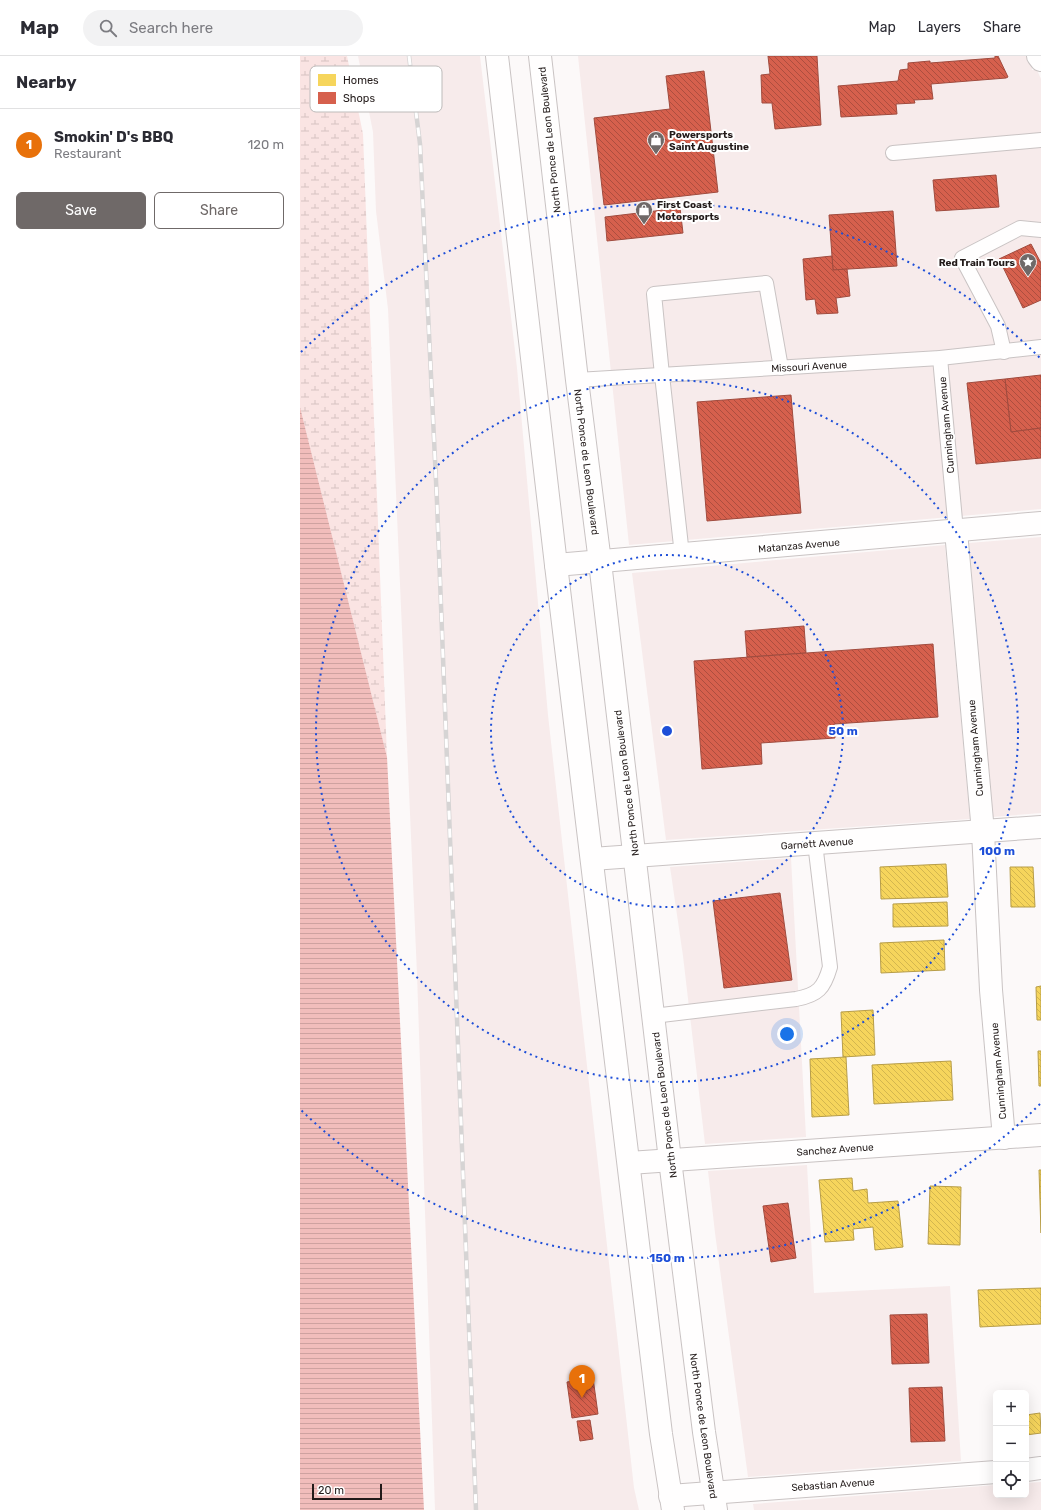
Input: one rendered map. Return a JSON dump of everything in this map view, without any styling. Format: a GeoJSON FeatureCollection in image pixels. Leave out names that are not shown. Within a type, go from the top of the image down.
{"type":"FeatureCollection","features":[{"type":"Feature","properties":{"kind":"main road"},"geometry":{"type":"LineString","coordinates":[[497,56],[556,565],[661,1434],[672,1503]]}},
{"type":"Feature","properties":{"kind":"main road","name":"North Ponce de Leon Boulevard"},"geometry":{"type":"LineString","coordinates":[[540,56],[670,1160],[704,1432],[715,1502]]}},
{"type":"Feature","properties":{"kind":"main road"},"geometry":{"type":"LineString","coordinates":[[1039,56],[1041,60]]}},
{"type":"Feature","properties":{"kind":"main road","name":"Matanzas Avenue"},"geometry":{"type":"LineString","coordinates":[[556,565],[1041,523]]}},
{"type":"Feature","properties":{"kind":"main road","name":"Cunningham Avenue"},"geometry":{"type":"LineString","coordinates":[[956,531],[983,832],[991,990],[1004,1138]]}},
{"type":"Feature","properties":{"kind":"main road","name":"Garnett Avenue"},"geometry":{"type":"LineString","coordinates":[[592,859],[1041,827]]}},
{"type":"Feature","properties":{"kind":"main road","name":"Sanchez Avenue"},"geometry":{"type":"LineString","coordinates":[[629,1163],[1041,1135]]}},
{"type":"Feature","properties":{"kind":"main road"},"geometry":{"type":"LineString","coordinates":[[1029,1470],[1041,1468]]}},
{"type":"Feature","properties":{"kind":"main road","name":"Sebastian Avenue"},"geometry":{"type":"LineString","coordinates":[[672,1503],[715,1502],[993,1472]]}},
{"type":"Feature","properties":{"kind":"lane"},"geometry":{"type":"LineString","coordinates":[[893,153],[1041,140]]}},
{"type":"Feature","properties":{"kind":"lane"},"geometry":{"type":"LineString","coordinates":[[1004,352],[998,326],[962,258],[1020,228],[1041,230]]}},
{"type":"Feature","properties":{"kind":"lane"},"geometry":{"type":"LineString","coordinates":[[682,555],[654,294],[766,283],[781,368]]}},
{"type":"Feature","properties":{"kind":"lane","name":"Missouri Avenue"},"geometry":{"type":"LineString","coordinates":[[577,380],[940,358],[1041,347]]}},
{"type":"Feature","properties":{"kind":"lane","name":"Cunningham Avenue"},"geometry":{"type":"LineString","coordinates":[[940,358],[956,531]]}},
{"type":"Feature","properties":{"kind":"lane"},"geometry":{"type":"LineString","coordinates":[[653,1016],[796,999],[810,996],[819,990],[826,981],[830,967],[815,843]]}},
{"type":"Feature","properties":{"kind":"shaded area"},"geometry":{"type":"Polygon","coordinates":[[[358,56],[480,56],[517,368],[548,715],[634,1488],[639,1510],[435,1510],[417,974],[388,309],[376,211],[373,132],[369,112],[442,112],[442,66],[360,66],[358,56]]]}},
{"type":"Feature","properties":{"kind":"shaded area"},"geometry":{"type":"Polygon","coordinates":[[[578,56],[1030,56],[1032,61],[1032,70],[1037,70],[1041,79],[1041,509],[629,545],[578,56]]]}},
{"type":"Feature","properties":{"kind":"shaded area"},"geometry":{"type":"Polygon","coordinates":[[[300,407],[387,757],[424,1510],[300,1510],[300,407]]]}},
{"type":"Feature","properties":{"kind":"shaded area"},"geometry":{"type":"Polygon","coordinates":[[[1041,537],[1041,813],[993,817],[969,543],[1041,537]]]}},
{"type":"Feature","properties":{"kind":"shaded area"},"geometry":{"type":"Polygon","coordinates":[[[945,545],[970,819],[666,840],[632,573],[945,545]]]}},
{"type":"Feature","properties":{"kind":"shaded area"},"geometry":{"type":"Polygon","coordinates":[[[791,858],[806,1137],[705,1144],[683,956],[670,867],[791,858]]]}},
{"type":"Feature","properties":{"kind":"shaded area"},"geometry":{"type":"Polygon","coordinates":[[[807,1165],[814,1293],[950,1286],[961,1461],[748,1477],[708,1171],[807,1165]]]}},
{"type":"Feature","properties":{"kind":"shaded area"},"geometry":{"type":"Polygon","coordinates":[[[1041,1482],[1041,1510],[754,1510],[753,1504],[993,1485],[993,1498],[1029,1498],[1029,1483],[1041,1482]]]}},
{"type":"Feature","properties":{"kind":"green space"},"geometry":{"type":"Polygon","coordinates":[[[300,56],[347,56],[349,66],[310,66],[310,112],[358,112],[363,134],[387,757],[300,407],[300,56]]]}},
{"type":"Feature","properties":{"kind":"building: Homes"},"geometry":{"type":"Polygon","coordinates":[[[946,864],[948,897],[881,899],[880,867],[946,864]]]}},
{"type":"Feature","properties":{"kind":"building: Homes"},"geometry":{"type":"Polygon","coordinates":[[[1010,867],[1033,867],[1035,907],[1011,907],[1010,867]]]}},
{"type":"Feature","properties":{"kind":"building: Homes"},"geometry":{"type":"Polygon","coordinates":[[[947,902],[948,926],[893,927],[893,904],[947,902]]]}},
{"type":"Feature","properties":{"kind":"building: Homes"},"geometry":{"type":"Polygon","coordinates":[[[944,940],[945,970],[881,973],[880,943],[944,940]]]}},
{"type":"Feature","properties":{"kind":"building: Homes"},"geometry":{"type":"Polygon","coordinates":[[[1041,986],[1041,1020],[1037,1020],[1036,987],[1041,986]]]}},
{"type":"Feature","properties":{"kind":"building: Homes"},"geometry":{"type":"Polygon","coordinates":[[[873,1010],[875,1055],[843,1057],[841,1012],[873,1010]]]}},
{"type":"Feature","properties":{"kind":"building: Homes"},"geometry":{"type":"Polygon","coordinates":[[[1038,1051],[1041,1051],[1041,1086],[1039,1086],[1038,1051]]]}},
{"type":"Feature","properties":{"kind":"building: Homes"},"geometry":{"type":"Polygon","coordinates":[[[846,1057],[849,1115],[812,1117],[810,1059],[846,1057]]]}},
{"type":"Feature","properties":{"kind":"building: Homes"},"geometry":{"type":"Polygon","coordinates":[[[951,1061],[953,1100],[874,1104],[872,1065],[951,1061]]]}},
{"type":"Feature","properties":{"kind":"building: Homes"},"geometry":{"type":"Polygon","coordinates":[[[1039,1170],[1041,1170],[1041,1233],[1039,1170]]]}},
{"type":"Feature","properties":{"kind":"building: Homes"},"geometry":{"type":"Polygon","coordinates":[[[852,1178],[853,1191],[867,1189],[868,1203],[898,1201],[903,1247],[875,1250],[873,1227],[853,1229],[854,1240],[825,1242],[819,1180],[852,1178]]]}},
{"type":"Feature","properties":{"kind":"building: Homes"},"geometry":{"type":"Polygon","coordinates":[[[930,1186],[961,1187],[960,1245],[928,1244],[930,1186]]]}},
{"type":"Feature","properties":{"kind":"building: Homes"},"geometry":{"type":"Polygon","coordinates":[[[1041,1288],[1041,1324],[980,1327],[978,1290],[1041,1288]]]}},
{"type":"Feature","properties":{"kind":"building: Homes"},"geometry":{"type":"Polygon","coordinates":[[[1040,1413],[1041,1433],[1029,1435],[1029,1415],[1040,1413]]]}},
{"type":"Feature","properties":{"kind":"building: Shops"},"geometry":{"type":"Polygon","coordinates":[[[768,56],[817,56],[821,125],[775,129],[772,103],[762,103],[761,75],[770,74],[768,56]]]}},
{"type":"Feature","properties":{"kind":"building: Shops"},"geometry":{"type":"Polygon","coordinates":[[[995,56],[998,56],[1008,77],[931,84],[933,99],[914,100],[915,103],[896,104],[897,114],[841,117],[838,86],[898,81],[900,70],[908,69],[908,63],[930,61],[930,63],[995,58],[995,56]]]}},
{"type":"Feature","properties":{"kind":"building: Shops","name":"Powersports Saint Augustine"},"geometry":{"type":"Polygon","coordinates":[[[704,71],[718,192],[604,205],[594,118],[670,109],[666,76],[704,71]]]}},
{"type":"Feature","properties":{"kind":"building: Shops"},"geometry":{"type":"Polygon","coordinates":[[[996,175],[999,207],[936,211],[933,180],[996,175]]]}},
{"type":"Feature","properties":{"kind":"building: Shops","name":"First Coast Motorsports"},"geometry":{"type":"Polygon","coordinates":[[[680,208],[683,233],[607,241],[605,217],[680,208]]]}},
{"type":"Feature","properties":{"kind":"building: Shops"},"geometry":{"type":"Polygon","coordinates":[[[893,211],[897,266],[833,270],[829,215],[893,211]]]}},
{"type":"Feature","properties":{"kind":"building: Shops"},"geometry":{"type":"Polygon","coordinates":[[[1031,244],[1041,263],[1041,300],[1023,308],[999,259],[1031,244]]]}},
{"type":"Feature","properties":{"kind":"building: Shops"},"geometry":{"type":"Polygon","coordinates":[[[832,256],[833,270],[847,269],[850,296],[836,298],[838,313],[817,314],[815,299],[806,300],[803,259],[832,256]]]}},
{"type":"Feature","properties":{"kind":"building: Shops"},"geometry":{"type":"Polygon","coordinates":[[[1041,375],[1041,428],[1011,432],[1005,379],[1041,375]]]}},
{"type":"Feature","properties":{"kind":"building: Shops"},"geometry":{"type":"Polygon","coordinates":[[[1005,379],[1011,432],[1041,428],[1041,458],[976,464],[967,383],[1005,379]]]}},
{"type":"Feature","properties":{"kind":"building: Shops"},"geometry":{"type":"Polygon","coordinates":[[[791,395],[801,513],[707,521],[697,402],[791,395]]]}},
{"type":"Feature","properties":{"kind":"building: Shops"},"geometry":{"type":"Polygon","coordinates":[[[804,626],[806,653],[747,657],[745,631],[804,626]]]}},
{"type":"Feature","properties":{"kind":"building: Shops"},"geometry":{"type":"Polygon","coordinates":[[[933,644],[938,717],[834,724],[835,738],[761,743],[762,764],[702,769],[694,661],[933,644]]]}},
{"type":"Feature","properties":{"kind":"building: Shops"},"geometry":{"type":"Polygon","coordinates":[[[780,893],[792,980],[724,988],[713,901],[780,893]]]}},
{"type":"Feature","properties":{"kind":"building: Shops"},"geometry":{"type":"Polygon","coordinates":[[[788,1203],[796,1258],[771,1262],[763,1206],[788,1203]]]}},
{"type":"Feature","properties":{"kind":"building: Shops"},"geometry":{"type":"Polygon","coordinates":[[[927,1314],[929,1363],[892,1364],[890,1315],[927,1314]]]}},
{"type":"Feature","properties":{"kind":"building: Shops"},"geometry":{"type":"Polygon","coordinates":[[[593,1378],[598,1414],[572,1418],[567,1382],[593,1378]]]}},
{"type":"Feature","properties":{"kind":"building: Shops"},"geometry":{"type":"Polygon","coordinates":[[[942,1387],[945,1441],[911,1442],[909,1388],[942,1387]]]}},
{"type":"Feature","properties":{"kind":"building: Shops"},"geometry":{"type":"Polygon","coordinates":[[[590,1420],[593,1439],[580,1441],[577,1421],[590,1420]]]}},
{"type":"Feature","properties":{"kind":"railway"},"geometry":{"type":"LineString","coordinates":[[409,56],[410,66]]}},
{"type":"Feature","properties":{"kind":"railway"},"geometry":{"type":"LineString","coordinates":[[416,112],[420,144],[437,502],[476,1510]]}},
{"type":"Feature","properties":{"kind":"place","name":"Powersports Saint Augustine"},"geometry":{"type":"Point","coordinates":[656,155]}},
{"type":"Feature","properties":{"kind":"place","name":"First Coast Motorsports"},"geometry":{"type":"Point","coordinates":[644,225]}},
{"type":"Feature","properties":{"kind":"place","name":"Red Train Tours"},"geometry":{"type":"Point","coordinates":[1028,277]}},
{"type":"Feature","properties":{"kind":"place","name":"Smokin' D's BBQ"},"geometry":{"type":"Point","coordinates":[582,1398]}}]}
